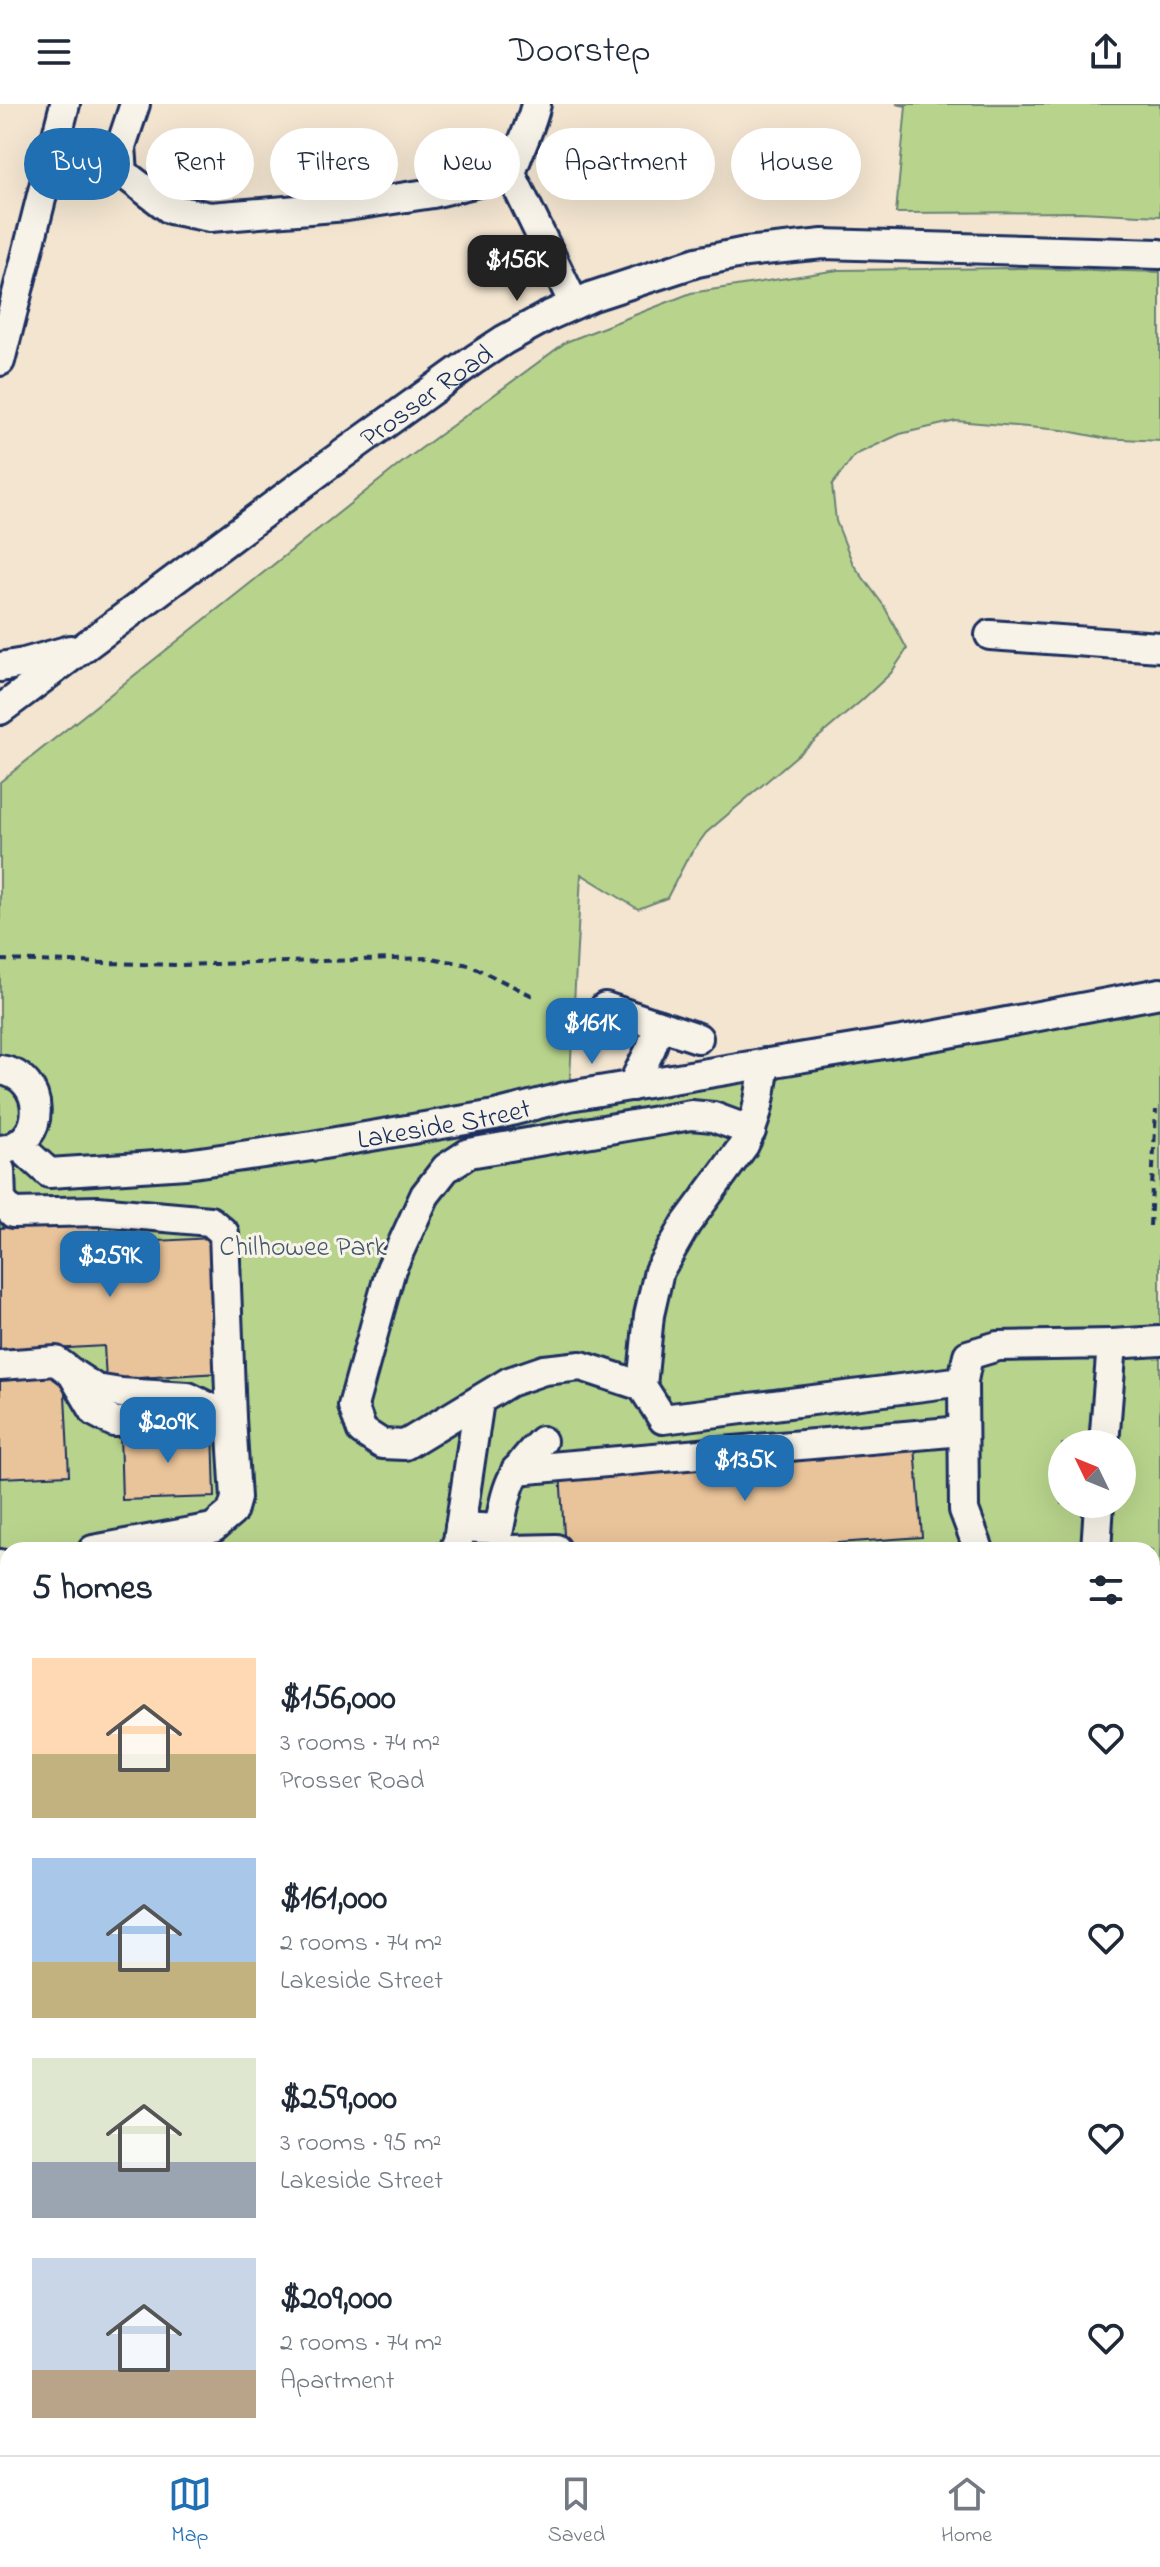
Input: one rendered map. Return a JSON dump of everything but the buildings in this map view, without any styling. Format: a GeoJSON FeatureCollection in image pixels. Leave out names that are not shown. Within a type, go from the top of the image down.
{"type":"FeatureCollection","features":[{"type":"Feature","properties":{"kind":"street"},"geometry":{"type":"LineString","coordinates":[[0,361],[65,104]]}},
{"type":"Feature","properties":{"kind":"street"},"geometry":{"type":"LineString","coordinates":[[135,104],[121,146],[123,173],[170,209],[210,217],[347,206],[414,196]]}},
{"type":"Feature","properties":{"kind":"street"},"geometry":{"type":"LineString","coordinates":[[520,146],[533,120],[536,104]]}},
{"type":"Feature","properties":{"kind":"street"},"geometry":{"type":"LineString","coordinates":[[520,193],[574,304]]}},
{"type":"Feature","properties":{"kind":"street","name":"Prosser Road"},"geometry":{"type":"LineString","coordinates":[[0,710],[475,359],[504,340],[574,304],[663,271],[697,262],[746,252],[823,244],[1160,254]]}},
{"type":"Feature","properties":{"kind":"street"},"geometry":{"type":"LineString","coordinates":[[990,635],[1160,647]]}},
{"type":"Feature","properties":{"kind":"street"},"geometry":{"type":"LineString","coordinates":[[0,667],[90,644]]}},
{"type":"Feature","properties":{"kind":"street","name":"Lakeside Street"},"geometry":{"type":"LineString","coordinates":[[9,1148],[49,1173],[186,1164],[495,1115],[569,1096],[938,1035],[1160,993]]}},
{"type":"Feature","properties":{"kind":"street"},"geometry":{"type":"LineString","coordinates":[[605,1007],[655,1036],[698,1038]]}},
{"type":"Feature","properties":{"kind":"street"},"geometry":{"type":"LineString","coordinates":[[655,1036],[669,1079]]}},
{"type":"Feature","properties":{"kind":"street"},"geometry":{"type":"LineString","coordinates":[[632,1086],[655,1036]]}},
{"type":"Feature","properties":{"kind":"street"},"geometry":{"type":"LineString","coordinates":[[765,1063],[756,1122],[744,1145],[686,1224],[659,1271],[649,1315],[642,1386],[663,1419],[963,1381]]}},
{"type":"Feature","properties":{"kind":"street"},"geometry":{"type":"LineString","coordinates":[[0,1070],[17,1075],[28,1084],[37,1110],[35,1124],[28,1136],[9,1148]]}},
{"type":"Feature","properties":{"kind":"street"},"geometry":{"type":"LineString","coordinates":[[642,1386],[581,1366],[544,1370],[509,1382],[405,1445],[382,1444],[362,1431],[353,1406],[391,1269],[425,1195],[446,1168],[469,1153],[691,1115],[713,1117],[751,1131]]}},
{"type":"Feature","properties":{"kind":"street"},"geometry":{"type":"LineString","coordinates":[[0,1170],[1,1201],[13,1213],[98,1211],[210,1221],[224,1233],[236,1498],[232,1512],[213,1528],[137,1542]]}},
{"type":"Feature","properties":{"kind":"street"},"geometry":{"type":"LineString","coordinates":[[976,1542],[964,1510],[963,1381],[968,1355],[998,1346],[1160,1341]]}},
{"type":"Feature","properties":{"kind":"street"},"geometry":{"type":"LineString","coordinates":[[1105,1430],[1112,1344]]}},
{"type":"Feature","properties":{"kind":"street"},"geometry":{"type":"LineString","coordinates":[[0,1365],[56,1361],[72,1373],[95,1412],[114,1422],[231,1418]]}},
{"type":"Feature","properties":{"kind":"street"},"geometry":{"type":"LineString","coordinates":[[479,1401],[457,1538],[495,1542]]}},
{"type":"Feature","properties":{"kind":"street"},"geometry":{"type":"LineString","coordinates":[[516,1470],[962,1431]]}},
{"type":"Feature","properties":{"kind":"street"},"geometry":{"type":"LineString","coordinates":[[504,1542],[507,1489],[520,1463],[542,1441]]}},
{"type":"Feature","properties":{"kind":"street"},"geometry":{"type":"LineString","coordinates":[[1097,1542],[1098,1518]]}},
{"type":"Feature","properties":{"kind":"path"},"geometry":{"type":"LineString","coordinates":[[0,960],[178,965],[431,958],[469,965],[533,996]]}},
{"type":"Feature","properties":{"kind":"path"},"geometry":{"type":"LineString","coordinates":[[1150,1226],[1156,1110]]}},
{"type":"Feature","properties":{"kind":"green space"},"geometry":{"type":"Polygon","coordinates":[[[896,104],[1160,104],[1160,216],[1080,212],[896,213],[906,106],[896,104]]]}},
{"type":"Feature","properties":{"kind":"green space","name":"Chilhowee Park"},"geometry":{"type":"Polygon","coordinates":[[[1018,268],[1160,272],[1160,441],[1103,438],[1062,430],[956,421],[900,434],[855,455],[832,485],[836,521],[853,564],[884,606],[907,649],[891,673],[861,701],[706,833],[687,859],[667,898],[638,909],[581,874],[569,1096],[1160,993],[1160,1542],[0,1542],[0,782],[404,461],[566,342],[691,293],[838,270],[1018,268]]]}}]}
